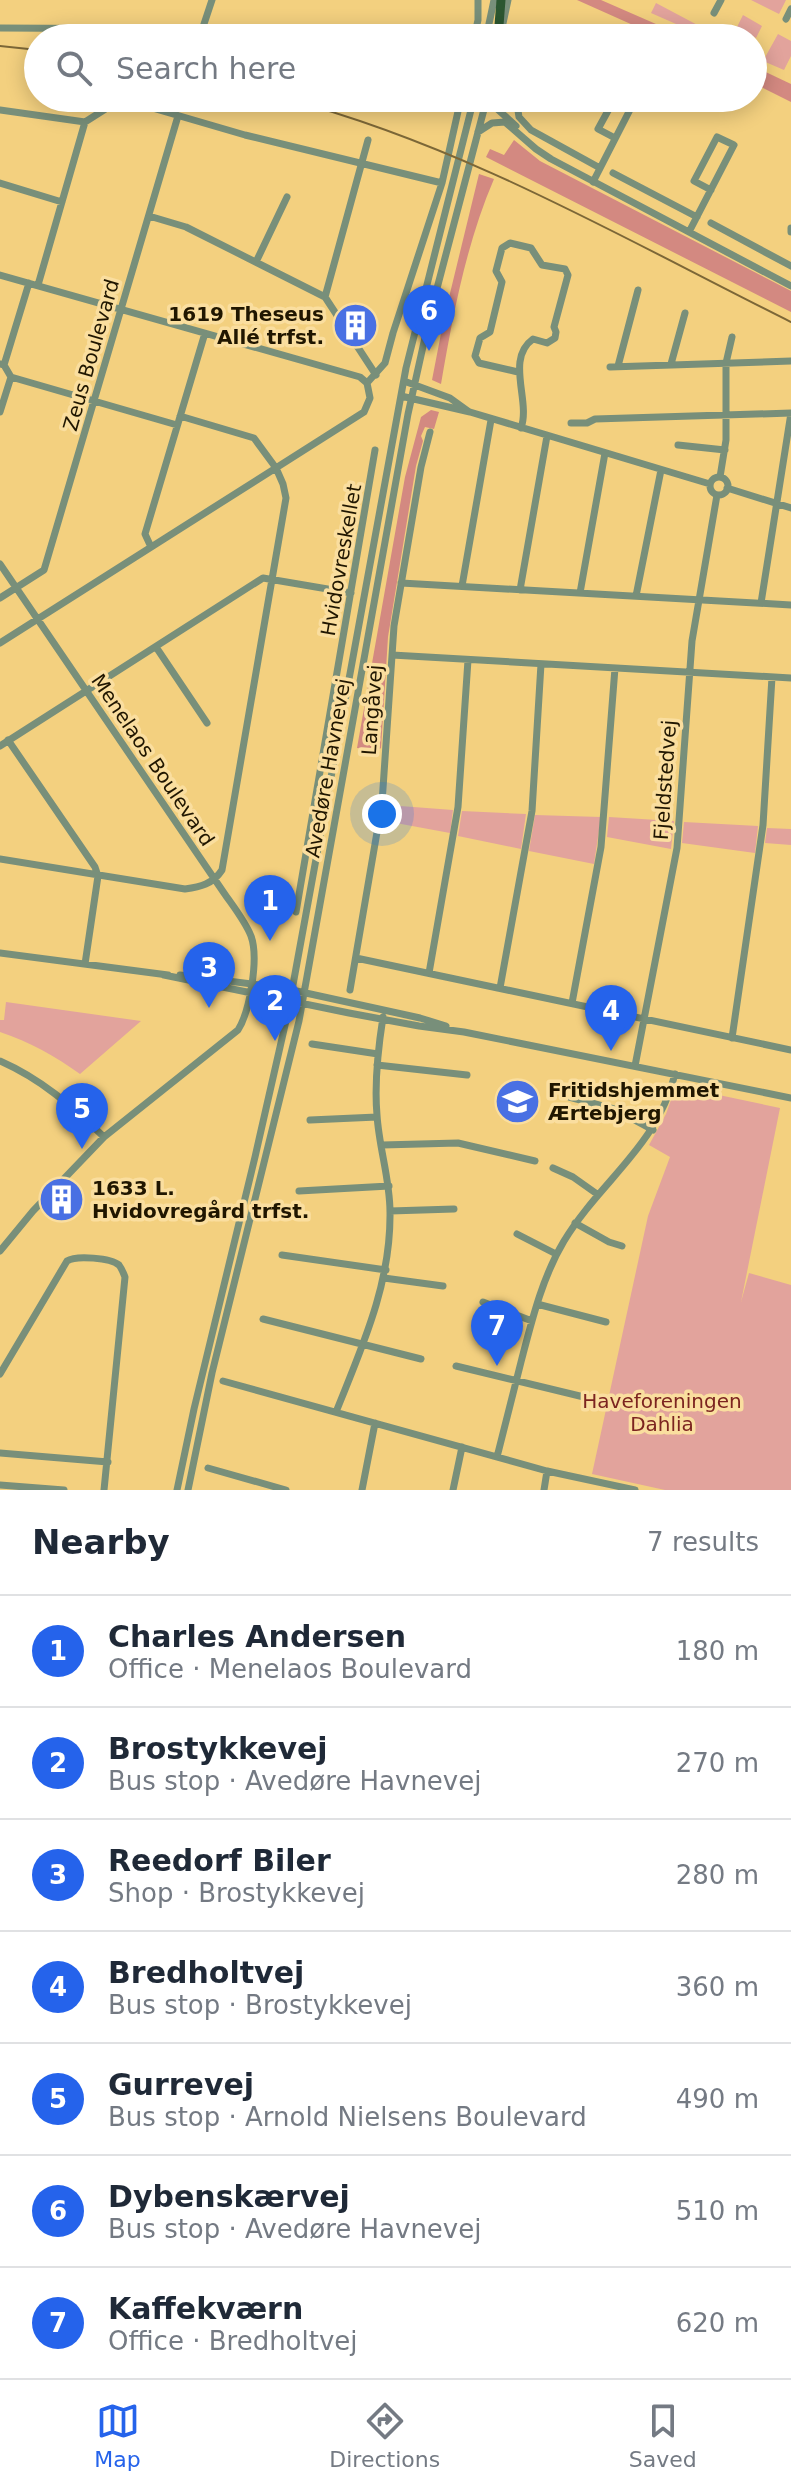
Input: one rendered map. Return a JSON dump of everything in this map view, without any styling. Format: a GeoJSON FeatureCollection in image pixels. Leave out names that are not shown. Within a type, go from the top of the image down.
{"type":"FeatureCollection","features":[{"type":"Feature","properties":{"kind":"main road"},"geometry":{"type":"LineString","coordinates":[[500,24],[501,0]]}},
{"type":"Feature","properties":{"kind":"street"},"geometry":{"type":"LineString","coordinates":[[204,24],[212,0]]}},
{"type":"Feature","properties":{"kind":"street"},"geometry":{"type":"LineString","coordinates":[[477,24],[478,0]]}},
{"type":"Feature","properties":{"kind":"street"},"geometry":{"type":"LineString","coordinates":[[489,24],[494,0]]}},
{"type":"Feature","properties":{"kind":"street"},"geometry":{"type":"LineString","coordinates":[[502,24],[508,0]]}},
{"type":"Feature","properties":{"kind":"street"},"geometry":{"type":"LineString","coordinates":[[714,13],[721,0]]}},
{"type":"Feature","properties":{"kind":"street"},"geometry":{"type":"LineString","coordinates":[[786,19],[791,9]]}},
{"type":"Feature","properties":{"kind":"street"},"geometry":{"type":"LineString","coordinates":[[0,28],[24,28]]}},
{"type":"Feature","properties":{"kind":"street"},"geometry":{"type":"LineString","coordinates":[[0,110],[85,122],[101,112]]}},
{"type":"Feature","properties":{"kind":"street"},"geometry":{"type":"LineString","coordinates":[[165,112],[442,183]]}},
{"type":"Feature","properties":{"kind":"street"},"geometry":{"type":"LineString","coordinates":[[367,383],[385,363],[442,183],[458,112]]}},
{"type":"Feature","properties":{"kind":"street","name":"Avedøre Havnevej"},"geometry":{"type":"LineString","coordinates":[[177,1490],[275,1071],[322,837],[404,381],[471,112]]}},
{"type":"Feature","properties":{"kind":"street","name":"Avedøre Havnevej"},"geometry":{"type":"LineString","coordinates":[[188,1490],[212,1373],[302,1004],[415,385],[484,112]]}},
{"type":"Feature","properties":{"kind":"street"},"geometry":{"type":"LineString","coordinates":[[501,112],[524,138]]}},
{"type":"Feature","properties":{"kind":"street"},"geometry":{"type":"LineString","coordinates":[[518,112],[531,130],[600,168]]}},
{"type":"Feature","properties":{"kind":"street"},"geometry":{"type":"LineString","coordinates":[[607,112],[598,129],[615,138]]}},
{"type":"Feature","properties":{"kind":"street"},"geometry":{"type":"LineString","coordinates":[[593,182],[629,112]]}},
{"type":"Feature","properties":{"kind":"street","name":"Zeus Boulevard"},"geometry":{"type":"LineString","coordinates":[[0,598],[44,570],[178,116]]}},
{"type":"Feature","properties":{"kind":"street"},"geometry":{"type":"LineString","coordinates":[[478,132],[501,121],[543,154],[788,284],[791,268],[711,223]]}},
{"type":"Feature","properties":{"kind":"street"},"geometry":{"type":"LineString","coordinates":[[0,859],[185,889],[214,880],[222,870],[286,498],[276,468],[254,438],[94,401],[11,377],[2,364],[62,202],[85,122]]}},
{"type":"Feature","properties":{"kind":"street"},"geometry":{"type":"LineString","coordinates":[[689,232],[711,190],[734,145],[717,137],[694,181],[711,190]]}},
{"type":"Feature","properties":{"kind":"street"},"geometry":{"type":"LineString","coordinates":[[325,297],[368,140]]}},
{"type":"Feature","properties":{"kind":"street"},"geometry":{"type":"LineString","coordinates":[[613,173],[697,217]]}},
{"type":"Feature","properties":{"kind":"street"},"geometry":{"type":"LineString","coordinates":[[0,183],[62,202]]}},
{"type":"Feature","properties":{"kind":"street"},"geometry":{"type":"LineString","coordinates":[[256,262],[287,197]]}},
{"type":"Feature","properties":{"kind":"street"},"geometry":{"type":"LineString","coordinates":[[149,216],[186,227],[325,297],[376,375]]}},
{"type":"Feature","properties":{"kind":"street"},"geometry":{"type":"LineString","coordinates":[[518,372],[479,363],[475,356],[480,338],[490,332],[502,282],[496,271],[502,248],[510,243],[531,248],[542,265],[565,269],[568,275],[554,327],[555,338],[547,343],[533,339],[526,344],[518,372],[523,411],[521,428]]}},
{"type":"Feature","properties":{"kind":"street"},"geometry":{"type":"LineString","coordinates":[[0,275],[360,377],[369,386],[370,398],[364,412],[0,643]]}},
{"type":"Feature","properties":{"kind":"street"},"geometry":{"type":"LineString","coordinates":[[638,290],[614,366],[791,361]]}},
{"type":"Feature","properties":{"kind":"street"},"geometry":{"type":"LineString","coordinates":[[671,364],[685,313]]}},
{"type":"Feature","properties":{"kind":"street"},"geometry":{"type":"LineString","coordinates":[[151,547],[145,534],[205,333]]}},
{"type":"Feature","properties":{"kind":"street"},"geometry":{"type":"LineString","coordinates":[[720,477],[728,415],[726,363],[732,337]]}},
{"type":"Feature","properties":{"kind":"street"},"geometry":{"type":"LineString","coordinates":[[0,412],[11,377]]}},
{"type":"Feature","properties":{"kind":"street"},"geometry":{"type":"LineString","coordinates":[[404,381],[450,398],[470,412]]}},
{"type":"Feature","properties":{"kind":"street"},"geometry":{"type":"LineString","coordinates":[[401,396],[470,412],[710,484]]}},
{"type":"Feature","properties":{"kind":"street"},"geometry":{"type":"LineString","coordinates":[[571,423],[587,423],[595,419],[791,413],[761,603]]}},
{"type":"Feature","properties":{"kind":"street"},"geometry":{"type":"LineString","coordinates":[[462,586],[491,420]]}},
{"type":"Feature","properties":{"kind":"street","name":"Langåvej"},"geometry":{"type":"LineString","coordinates":[[350,990],[382,803],[392,655],[401,583],[430,432]]}},
{"type":"Feature","properties":{"kind":"street"},"geometry":{"type":"LineString","coordinates":[[520,590],[547,436]]}},
{"type":"Feature","properties":{"kind":"street"},"geometry":{"type":"LineString","coordinates":[[678,445],[725,450]]}},
{"type":"Feature","properties":{"kind":"street","name":"Hvidovreskellet"},"geometry":{"type":"LineString","coordinates":[[296,912],[375,450]]}},
{"type":"Feature","properties":{"kind":"street"},"geometry":{"type":"LineString","coordinates":[[580,593],[605,453]]}},
{"type":"Feature","properties":{"kind":"street"},"geometry":{"type":"LineString","coordinates":[[636,596],[661,470]]}},
{"type":"Feature","properties":{"kind":"street"},"geometry":{"type":"LineString","coordinates":[[720,477],[726,480],[727,488],[723,494],[717,495],[710,484],[720,477]]}},
{"type":"Feature","properties":{"kind":"street"},"geometry":{"type":"LineString","coordinates":[[727,488],[791,508]]}},
{"type":"Feature","properties":{"kind":"street","name":"Fjeldstedvej"},"geometry":{"type":"LineString","coordinates":[[635,1066],[677,848],[689,672],[717,495]]}},
{"type":"Feature","properties":{"kind":"street","name":"Menelaos Boulevard"},"geometry":{"type":"LineString","coordinates":[[0,564],[252,938],[251,983],[244,1020],[230,1037],[104,1137],[33,1211],[0,1251]]}},
{"type":"Feature","properties":{"kind":"street"},"geometry":{"type":"LineString","coordinates":[[0,746],[263,578],[351,593]]}},
{"type":"Feature","properties":{"kind":"street"},"geometry":{"type":"LineString","coordinates":[[401,583],[791,605]]}},
{"type":"Feature","properties":{"kind":"street"},"geometry":{"type":"LineString","coordinates":[[156,647],[207,723]]}},
{"type":"Feature","properties":{"kind":"street"},"geometry":{"type":"LineString","coordinates":[[392,655],[791,678]]}},
{"type":"Feature","properties":{"kind":"street"},"geometry":{"type":"LineString","coordinates":[[429,973],[458,807],[468,660]]}},
{"type":"Feature","properties":{"kind":"street"},"geometry":{"type":"LineString","coordinates":[[500,988],[532,811],[541,664]]}},
{"type":"Feature","properties":{"kind":"street"},"geometry":{"type":"LineString","coordinates":[[572,1003],[601,847],[615,668]]}},
{"type":"Feature","properties":{"kind":"street"},"geometry":{"type":"LineString","coordinates":[[732,1038],[763,825],[772,677]]}},
{"type":"Feature","properties":{"kind":"street"},"geometry":{"type":"LineString","coordinates":[[8,740],[95,867],[98,876],[85,964]]}},
{"type":"Feature","properties":{"kind":"street"},"geometry":{"type":"LineString","coordinates":[[0,953],[251,983],[385,1010],[464,1032]]}},
{"type":"Feature","properties":{"kind":"street"},"geometry":{"type":"LineString","coordinates":[[356,958],[791,1050]]}},
{"type":"Feature","properties":{"kind":"street"},"geometry":{"type":"LineString","coordinates":[[164,975],[791,1098]]}},
{"type":"Feature","properties":{"kind":"street"},"geometry":{"type":"LineString","coordinates":[[336,1412],[377,1308],[385,1274],[390,1211],[389,1186],[377,1117],[377,1065],[385,1010]]}},
{"type":"Feature","properties":{"kind":"street"},"geometry":{"type":"LineString","coordinates":[[312,1044],[378,1054]]}},
{"type":"Feature","properties":{"kind":"street"},"geometry":{"type":"LineString","coordinates":[[0,1061],[46,1086],[69,1103],[104,1137]]}},
{"type":"Feature","properties":{"kind":"street"},"geometry":{"type":"LineString","coordinates":[[377,1065],[467,1075]]}},
{"type":"Feature","properties":{"kind":"street"},"geometry":{"type":"LineString","coordinates":[[497,1457],[532,1321],[556,1254],[597,1194],[653,1130],[675,1074]]}},
{"type":"Feature","properties":{"kind":"street"},"geometry":{"type":"LineString","coordinates":[[569,1097],[614,1109],[653,1130]]}},
{"type":"Feature","properties":{"kind":"street"},"geometry":{"type":"LineString","coordinates":[[310,1120],[377,1117]]}},
{"type":"Feature","properties":{"kind":"street"},"geometry":{"type":"LineString","coordinates":[[382,1145],[458,1143],[535,1161]]}},
{"type":"Feature","properties":{"kind":"street"},"geometry":{"type":"LineString","coordinates":[[553,1168],[573,1177],[597,1194]]}},
{"type":"Feature","properties":{"kind":"street"},"geometry":{"type":"LineString","coordinates":[[299,1191],[389,1186]]}},
{"type":"Feature","properties":{"kind":"street"},"geometry":{"type":"LineString","coordinates":[[390,1211],[454,1209]]}},
{"type":"Feature","properties":{"kind":"street"},"geometry":{"type":"LineString","coordinates":[[575,1223],[622,1246]]}},
{"type":"Feature","properties":{"kind":"street"},"geometry":{"type":"LineString","coordinates":[[517,1234],[556,1254]]}},
{"type":"Feature","properties":{"kind":"street"},"geometry":{"type":"LineString","coordinates":[[282,1255],[443,1286]]}},
{"type":"Feature","properties":{"kind":"street"},"geometry":{"type":"LineString","coordinates":[[0,1374],[67,1261],[73,1257],[118,1264],[125,1277],[104,1490]]}},
{"type":"Feature","properties":{"kind":"street"},"geometry":{"type":"LineString","coordinates":[[483,1302],[532,1321]]}},
{"type":"Feature","properties":{"kind":"street"},"geometry":{"type":"LineString","coordinates":[[537,1304],[606,1322]]}},
{"type":"Feature","properties":{"kind":"street"},"geometry":{"type":"LineString","coordinates":[[263,1319],[421,1359]]}},
{"type":"Feature","properties":{"kind":"street"},"geometry":{"type":"LineString","coordinates":[[456,1366],[588,1398]]}},
{"type":"Feature","properties":{"kind":"street"},"geometry":{"type":"LineString","coordinates":[[223,1381],[547,1471],[635,1490]]}},
{"type":"Feature","properties":{"kind":"street"},"geometry":{"type":"LineString","coordinates":[[362,1490],[375,1423]]}},
{"type":"Feature","properties":{"kind":"street"},"geometry":{"type":"LineString","coordinates":[[453,1490],[462,1447]]}},
{"type":"Feature","properties":{"kind":"street"},"geometry":{"type":"LineString","coordinates":[[0,1453],[108,1462]]}},
{"type":"Feature","properties":{"kind":"street"},"geometry":{"type":"LineString","coordinates":[[208,1468],[286,1490]]}},
{"type":"Feature","properties":{"kind":"street"},"geometry":{"type":"LineString","coordinates":[[544,1490],[547,1471]]}},
{"type":"Feature","properties":{"kind":"street"},"geometry":{"type":"LineString","coordinates":[[0,1485],[64,1490]]}},
{"type":"Feature","properties":{"kind":"green space"},"geometry":{"type":"Polygon","coordinates":[[[751,0],[786,0],[779,14],[751,0]]]}},
{"type":"Feature","properties":{"kind":"green space"},"geometry":{"type":"Polygon","coordinates":[[[656,3],[696,24],[676,24],[651,13],[656,3]]]}},
{"type":"Feature","properties":{"kind":"green space"},"geometry":{"type":"Polygon","coordinates":[[[743,15],[759,24],[738,24],[743,15]]]}},
{"type":"Feature","properties":{"kind":"green space"},"geometry":{"type":"Polygon","coordinates":[[[778,34],[791,41],[791,56],[784,70],[767,63],[767,54],[778,34]]]}},
{"type":"Feature","properties":{"kind":"green space"},"geometry":{"type":"Polygon","coordinates":[[[387,805],[453,810],[450,833],[385,821],[387,805]]]}},
{"type":"Feature","properties":{"kind":"green space"},"geometry":{"type":"Polygon","coordinates":[[[462,811],[526,814],[521,849],[458,836],[462,811]]]}},
{"type":"Feature","properties":{"kind":"green space"},"geometry":{"type":"Polygon","coordinates":[[[535,815],[601,817],[594,864],[529,851],[535,815]]]}},
{"type":"Feature","properties":{"kind":"green space"},"geometry":{"type":"Polygon","coordinates":[[[609,817],[674,821],[671,849],[607,837],[609,817]]]}},
{"type":"Feature","properties":{"kind":"green space"},"geometry":{"type":"Polygon","coordinates":[[[684,822],[758,826],[755,853],[682,843],[684,822]]]}},
{"type":"Feature","properties":{"kind":"green space"},"geometry":{"type":"Polygon","coordinates":[[[767,828],[791,829],[791,845],[765,843],[767,828]]]}},
{"type":"Feature","properties":{"kind":"green space"},"geometry":{"type":"Polygon","coordinates":[[[6,1002],[141,1021],[80,1074],[42,1050],[0,1032],[6,1002]]]}},
{"type":"Feature","properties":{"kind":"green space","name":"Haveforeningen Dahlia"},"geometry":{"type":"Polygon","coordinates":[[[676,1086],[780,1108],[741,1302],[749,1273],[791,1285],[791,1490],[665,1490],[592,1474],[648,1216],[670,1157],[649,1145],[666,1114],[676,1086]]]}},
{"type":"Feature","properties":{"kind":"shaded area"},"geometry":{"type":"Polygon","coordinates":[[[577,0],[601,0],[656,24],[631,24],[577,0]]]}},
{"type":"Feature","properties":{"kind":"shaded area"},"geometry":{"type":"Polygon","coordinates":[[[767,73],[791,84],[791,102],[767,90],[767,73]]]}},
{"type":"Feature","properties":{"kind":"shaded area"},"geometry":{"type":"Polygon","coordinates":[[[514,140],[540,161],[791,291],[791,312],[486,157],[490,149],[504,155],[514,140]]]}},
{"type":"Feature","properties":{"kind":"shaded area"},"geometry":{"type":"Polygon","coordinates":[[[479,174],[494,179],[468,254],[441,384],[432,380],[479,174]]]}},
{"type":"Feature","properties":{"kind":"shaded area"},"geometry":{"type":"Polygon","coordinates":[[[431,410],[439,412],[434,429],[425,427],[421,436],[423,441],[416,466],[388,637],[381,748],[377,751],[357,748],[405,477],[421,417],[431,410]]]}},
{"type":"Feature","properties":{"kind":"tram line"},"geometry":{"type":"LineString","coordinates":[[0,46],[24,49]]}},
{"type":"Feature","properties":{"kind":"tram line"},"geometry":{"type":"LineString","coordinates":[[331,112],[480,168],[605,227],[791,322]]}},
{"type":"Feature","properties":{"kind":"place","name":"1619 Theseus Allé trfst."},"geometry":{"type":"Point","coordinates":[355,326]}},
{"type":"Feature","properties":{"kind":"place","name":"Dybenskærvej"},"geometry":{"type":"Point","coordinates":[429,351]}},
{"type":"Feature","properties":{"kind":"place","name":"Charles Andersen"},"geometry":{"type":"Point","coordinates":[270,941]}},
{"type":"Feature","properties":{"kind":"place","name":"Reedorf Biler"},"geometry":{"type":"Point","coordinates":[209,1008]}},
{"type":"Feature","properties":{"kind":"place","name":"Brostykkevej"},"geometry":{"type":"Point","coordinates":[275,1041]}},
{"type":"Feature","properties":{"kind":"place","name":"Bredholtvej"},"geometry":{"type":"Point","coordinates":[611,1051]}},
{"type":"Feature","properties":{"kind":"place","name":"Fritidshjemmet Ærtebjerg"},"geometry":{"type":"Point","coordinates":[517,1101]}},
{"type":"Feature","properties":{"kind":"place","name":"Gurrevej"},"geometry":{"type":"Point","coordinates":[82,1149]}},
{"type":"Feature","properties":{"kind":"place","name":"1633 L. Hvidovregård trfst."},"geometry":{"type":"Point","coordinates":[61,1199]}},
{"type":"Feature","properties":{"kind":"place","name":"Kaffekværn"},"geometry":{"type":"Point","coordinates":[497,1366]}}]}
